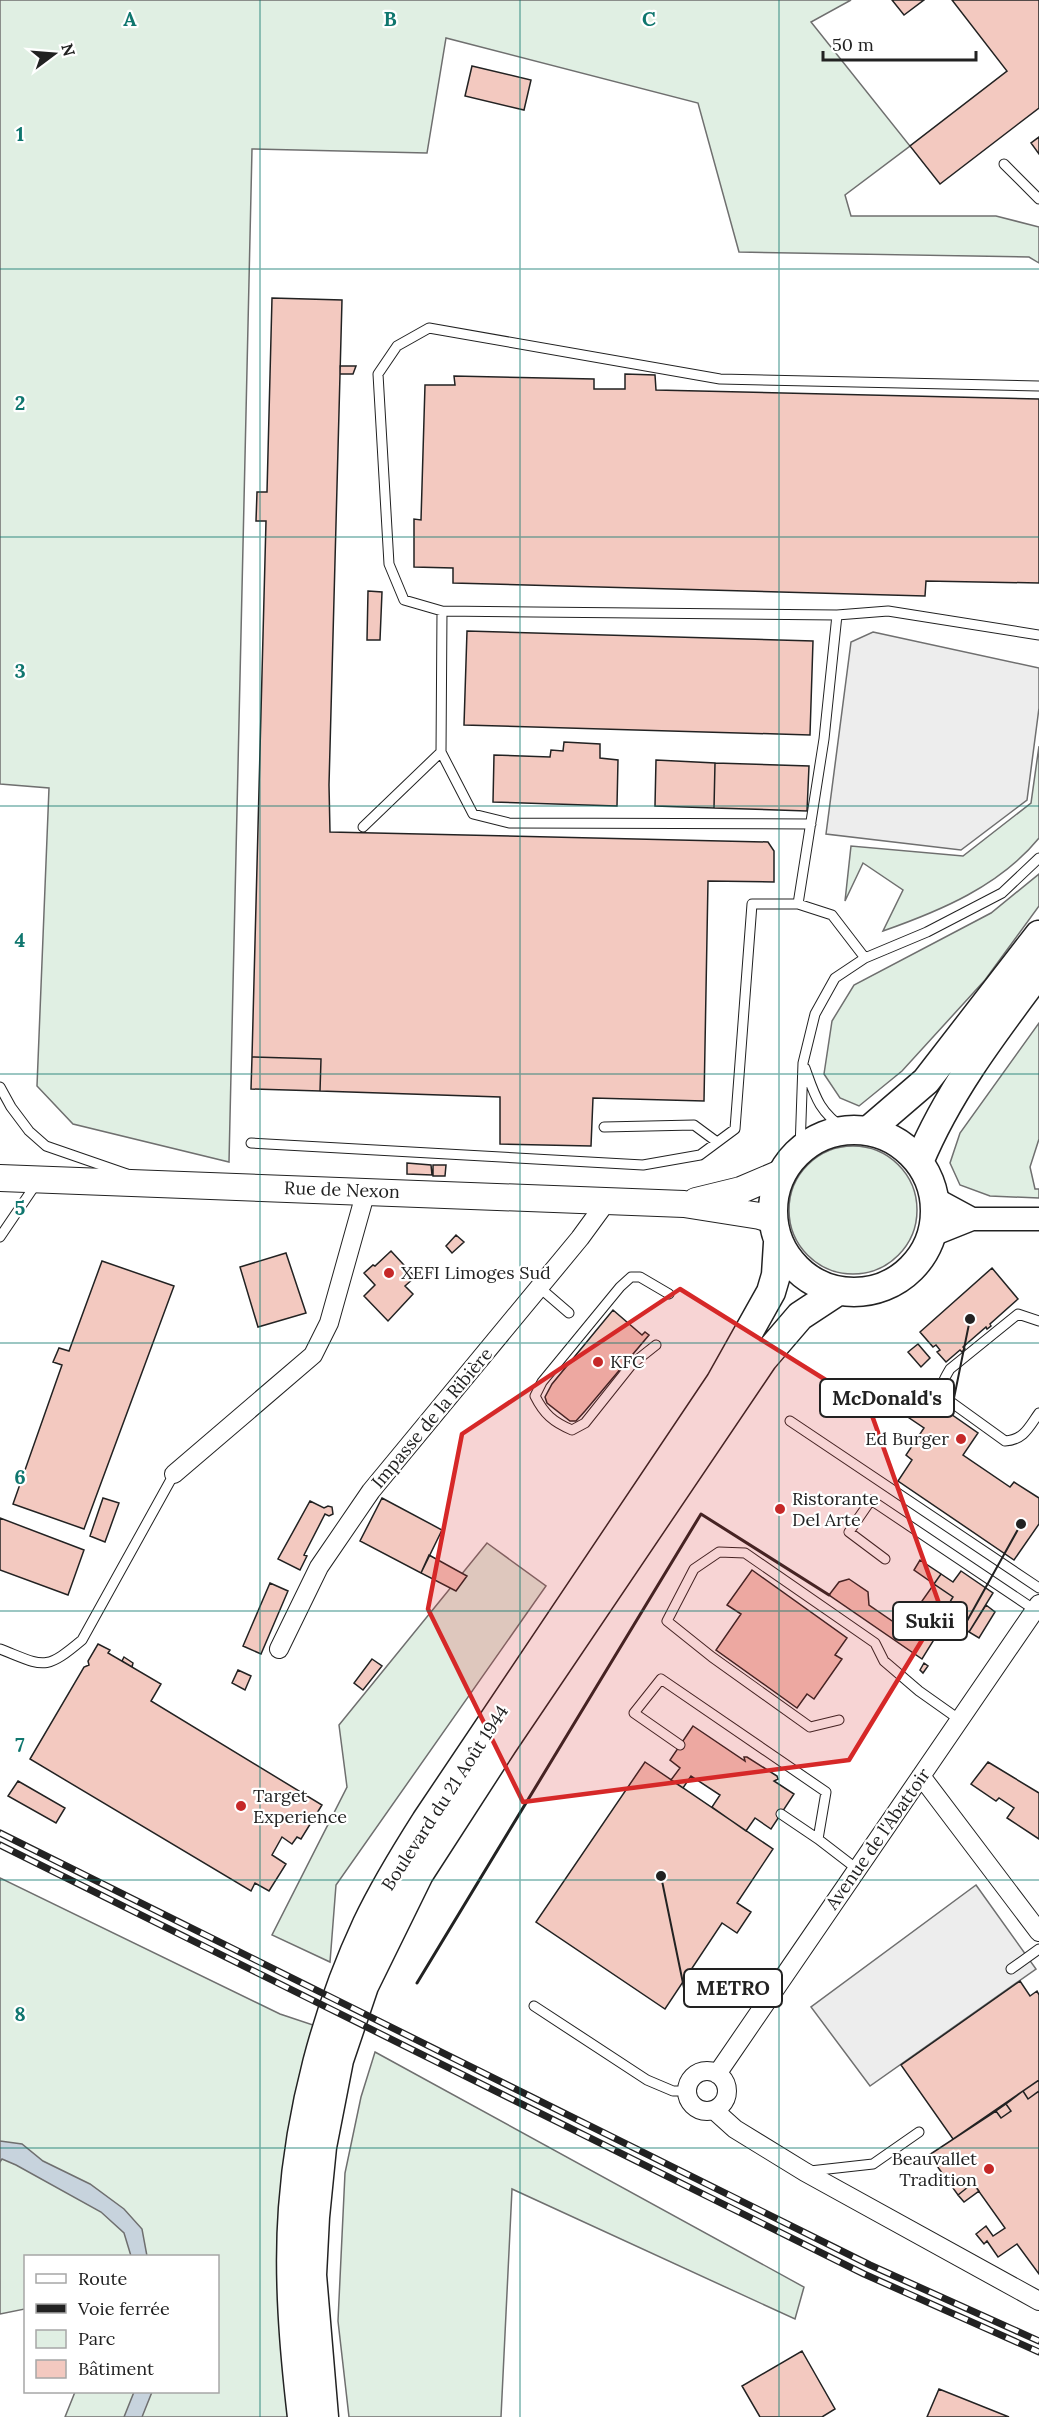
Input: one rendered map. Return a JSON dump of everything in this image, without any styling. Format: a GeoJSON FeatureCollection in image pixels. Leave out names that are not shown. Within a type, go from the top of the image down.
{"type":"FeatureCollection","features":[{"type":"Feature","properties":{"kind":"main road"},"geometry":{"type":"LineString","coordinates":[[857,1130],[926,1081],[1039,936]]}},
{"type":"Feature","properties":{"kind":"main road"},"geometry":{"type":"LineString","coordinates":[[919,1162],[933,1127],[981,1050],[1039,972]]}},
{"type":"Feature","properties":{"kind":"main road"},"geometry":{"type":"LineString","coordinates":[[857,1130],[888,1136],[905,1147],[919,1162],[929,1180],[935,1199],[935,1217],[932,1236],[921,1257],[905,1275],[885,1287],[861,1292],[838,1291],[812,1281],[791,1263],[775,1232],[774,1195],[781,1173],[800,1149],[822,1135],[857,1130]]}},
{"type":"Feature","properties":{"kind":"main road","name":"Rue de Nexon"},"geometry":{"type":"LineString","coordinates":[[684,1204],[741,1190],[781,1173]]}},
{"type":"Feature","properties":{"kind":"main road","name":"Rue de Nexon"},"geometry":{"type":"LineString","coordinates":[[0,1178],[684,1204],[760,1216],[775,1232]]}},
{"type":"Feature","properties":{"kind":"main road","name":"Boulevard du 21 Août 1944"},"geometry":{"type":"LineString","coordinates":[[302,2417],[291,2273],[293,2208],[300,2146],[320,2051],[342,1985],[372,1913],[392,1875],[720,1383],[771,1292],[776,1275],[775,1232]]}},
{"type":"Feature","properties":{"kind":"main road","name":"Boulevard du 21 Août 1944"},"geometry":{"type":"LineString","coordinates":[[324,2417],[312,2275],[316,2205],[322,2147],[339,2060],[364,1986],[419,1874],[503,1744],[756,1368],[800,1316],[838,1291]]}},
{"type":"Feature","properties":{"kind":"street"},"geometry":{"type":"LineString","coordinates":[[174,1474],[313,1355],[329,1323],[366,1191]]}},
{"type":"Feature","properties":{"kind":"street"},"geometry":{"type":"LineString","coordinates":[[935,1199],[972,1219]]}},
{"type":"Feature","properties":{"kind":"street","name":"Impasse de la Ribière"},"geometry":{"type":"LineString","coordinates":[[279,1649],[319,1567],[371,1491],[540,1288],[607,1201]]}},
{"type":"Feature","properties":{"kind":"street"},"geometry":{"type":"LineString","coordinates":[[932,1236],[972,1219],[1039,1219]]}},
{"type":"Feature","properties":{"kind":"street","name":"Avenue de l'Abattoir"},"geometry":{"type":"LineString","coordinates":[[717,2074],[1037,1607]]}},
{"type":"Feature","properties":{"kind":"street"},"geometry":{"type":"LineString","coordinates":[[921,1776],[1039,1932]]}},
{"type":"Feature","properties":{"kind":"street"},"geometry":{"type":"LineString","coordinates":[[709,2071],[717,2074],[725,2081],[728,2095],[726,2101],[715,2110],[701,2111],[695,2108],[688,2097],[688,2084],[696,2074],[709,2071]]}},
{"type":"Feature","properties":{"kind":"street"},"geometry":{"type":"LineString","coordinates":[[715,2110],[735,2129],[805,2172],[1039,2301]]}},
{"type":"Feature","properties":{"kind":"lane"},"geometry":{"type":"LineString","coordinates":[[1004,164],[1039,198]]}},
{"type":"Feature","properties":{"kind":"lane"},"geometry":{"type":"LineString","coordinates":[[1039,386],[720,380],[429,328],[397,346],[378,374],[389,564],[404,600],[442,611],[837,615],[888,611],[1039,635]]}},
{"type":"Feature","properties":{"kind":"lane"},"geometry":{"type":"LineString","coordinates":[[442,611],[441,753],[473,814],[509,823],[811,824]]}},
{"type":"Feature","properties":{"kind":"lane"},"geometry":{"type":"LineString","coordinates":[[798,904],[824,739],[837,615]]}},
{"type":"Feature","properties":{"kind":"lane"},"geometry":{"type":"LineString","coordinates":[[363,828],[441,753]]}},
{"type":"Feature","properties":{"kind":"lane"},"geometry":{"type":"LineString","coordinates":[[800,1149],[803,1063],[814,1014],[835,978],[865,958],[927,932],[1002,893],[1039,858]]}},
{"type":"Feature","properties":{"kind":"lane"},"geometry":{"type":"LineString","coordinates":[[251,1143],[643,1165],[699,1155],[735,1129],[752,904],[798,904],[832,915],[865,958]]}},
{"type":"Feature","properties":{"kind":"lane"},"geometry":{"type":"LineString","coordinates":[[803,1063],[817,1102],[830,1119],[857,1130]]}},
{"type":"Feature","properties":{"kind":"lane"},"geometry":{"type":"LineString","coordinates":[[0,1087],[11,1107],[29,1131],[46,1146],[155,1184]]}},
{"type":"Feature","properties":{"kind":"lane"},"geometry":{"type":"LineString","coordinates":[[604,1126],[694,1125],[717,1143]]}},
{"type":"Feature","properties":{"kind":"lane"},"geometry":{"type":"LineString","coordinates":[[0,1237],[39,1179]]}},
{"type":"Feature","properties":{"kind":"lane"},"geometry":{"type":"LineString","coordinates":[[656,1345],[632,1364],[585,1423],[572,1430],[555,1423],[542,1412],[535,1396],[542,1382],[620,1287],[631,1277],[640,1277],[669,1294]]}},
{"type":"Feature","properties":{"kind":"lane"},"geometry":{"type":"LineString","coordinates":[[540,1288],[569,1313]]}},
{"type":"Feature","properties":{"kind":"lane"},"geometry":{"type":"LineString","coordinates":[[1039,1321],[1018,1314],[950,1369],[943,1381],[942,1392],[944,1397],[1005,1441],[1018,1439],[1025,1434],[1039,1413]]}},
{"type":"Feature","properties":{"kind":"lane"},"geometry":{"type":"LineString","coordinates":[[790,1421],[1039,1588]]}},
{"type":"Feature","properties":{"kind":"lane"},"geometry":{"type":"LineString","coordinates":[[0,1649],[40,1665],[60,1658],[82,1640],[174,1474]]}},
{"type":"Feature","properties":{"kind":"lane"},"geometry":{"type":"LineString","coordinates":[[885,1558],[849,1532],[871,1500],[1037,1607]]}},
{"type":"Feature","properties":{"kind":"lane"},"geometry":{"type":"LineString","coordinates":[[839,1720],[810,1727],[712,1657],[667,1621],[694,1569],[719,1552],[745,1553],[875,1643],[884,1661],[919,1691],[960,1720]]}},
{"type":"Feature","properties":{"kind":"lane"},"geometry":{"type":"LineString","coordinates":[[680,1745],[634,1713],[661,1678],[826,1792],[818,1839]]}},
{"type":"Feature","properties":{"kind":"lane"},"geometry":{"type":"LineString","coordinates":[[781,1814],[857,1869]]}},
{"type":"Feature","properties":{"kind":"lane"},"geometry":{"type":"LineString","coordinates":[[1011,1969],[1039,1949]]}},
{"type":"Feature","properties":{"kind":"lane"},"geometry":{"type":"LineString","coordinates":[[534,2006],[647,2080],[673,2091],[687,2091]]}},
{"type":"Feature","properties":{"kind":"lane"},"geometry":{"type":"LineString","coordinates":[[805,2172],[873,2163],[918,2132]]}},
{"type":"Feature","properties":{"kind":"highlighted area"},"geometry":{"type":"Polygon","coordinates":[[[680,1289],[869,1407],[941,1609],[849,1760],[523,1802],[428,1609],[462,1434],[680,1289]]]}},
{"type":"Feature","properties":{"kind":"green space"},"geometry":{"type":"Polygon","coordinates":[[[0,0],[851,0],[811,22],[910,146],[845,195],[851,216],[996,216],[1039,227],[1039,263],[1029,257],[739,252],[698,103],[446,38],[427,153],[252,149],[229,1162],[73,1124],[37,1086],[49,788],[0,784],[0,0]]]}},
{"type":"Feature","properties":{"kind":"green space"},"geometry":{"type":"Polygon","coordinates":[[[1039,746],[1039,838],[1006,870],[968,895],[926,915],[883,931],[903,890],[863,863],[845,901],[851,846],[963,856],[1031,803],[1039,746]]]}},
{"type":"Feature","properties":{"kind":"green space"},"geometry":{"type":"Polygon","coordinates":[[[1039,874],[1039,906],[985,980],[902,1071],[859,1106],[840,1098],[824,1074],[832,1021],[854,985],[991,913],[1039,874]]]}},
{"type":"Feature","properties":{"kind":"green space"},"geometry":{"type":"Polygon","coordinates":[[[1039,1023],[1039,1139],[1030,1167],[1035,1189],[1039,1189],[1039,1198],[990,1196],[960,1185],[950,1163],[960,1133],[1039,1023]]]}},
{"type":"Feature","properties":{"kind":"green space"},"geometry":{"type":"Polygon","coordinates":[[[853,1146],[877,1151],[898,1165],[912,1186],[917,1210],[912,1234],[898,1255],[877,1269],[853,1274],[829,1269],[808,1255],[794,1234],[789,1210],[794,1186],[808,1165],[829,1151],[853,1146]]]}},
{"type":"Feature","properties":{"kind":"green space"},"geometry":{"type":"Polygon","coordinates":[[[487,1543],[546,1586],[336,1885],[330,1962],[272,1935],[347,1787],[339,1725],[487,1543]]]}},
{"type":"Feature","properties":{"kind":"green space"},"geometry":{"type":"Polygon","coordinates":[[[0,1878],[280,2014],[313,2025],[291,2417],[65,2417],[75,2393],[219,2393],[219,2255],[24,2255],[24,2309],[0,2314],[0,1878]]]}},
{"type":"Feature","properties":{"kind":"green space"},"geometry":{"type":"Polygon","coordinates":[[[375,2052],[804,2287],[795,2319],[512,2189],[501,2417],[349,2417],[338,2321],[345,2173],[361,2097],[375,2052]]]}},
{"type":"Feature","properties":{"kind":"shaded area"},"geometry":{"type":"Polygon","coordinates":[[[873,632],[1039,668],[1039,708],[1027,800],[961,850],[826,834],[851,642],[873,632]]]}},
{"type":"Feature","properties":{"kind":"shaded area"},"geometry":{"type":"Polygon","coordinates":[[[976,1885],[1036,1969],[870,2086],[811,2007],[976,1885]]]}},
{"type":"Feature","properties":{"kind":"shaded area"},"geometry":{"type":"Polygon","coordinates":[[[0,2141],[22,2144],[43,2161],[90,2184],[124,2209],[142,2229],[147,2255],[131,2255],[124,2233],[101,2212],[16,2165],[2,2159],[0,2162],[0,2141]]]}},
{"type":"Feature","properties":{"kind":"shaded area"},"geometry":{"type":"Polygon","coordinates":[[[134,2393],[152,2393],[142,2417],[124,2417],[134,2393]]]}},
{"type":"Feature","properties":{"kind":"building"},"geometry":{"type":"Polygon","coordinates":[[[892,0],[924,0],[904,15],[892,0]]]}},
{"type":"Feature","properties":{"kind":"building"},"geometry":{"type":"Polygon","coordinates":[[[952,0],[1039,0],[1039,108],[940,184],[910,146],[1007,71],[952,0]]]}},
{"type":"Feature","properties":{"kind":"building"},"geometry":{"type":"Polygon","coordinates":[[[472,66],[531,80],[524,110],[465,96],[472,66]]]}},
{"type":"Feature","properties":{"kind":"building"},"geometry":{"type":"Polygon","coordinates":[[[1039,137],[1039,154],[1031,143],[1039,137]]]}},
{"type":"Feature","properties":{"kind":"building"},"geometry":{"type":"Polygon","coordinates":[[[272,298],[342,300],[329,785],[330,832],[768,842],[774,851],[774,882],[708,881],[704,1101],[593,1098],[591,1146],[500,1144],[500,1097],[320,1091],[321,1059],[252,1057],[266,521],[256,521],[257,492],[267,492],[272,298]]]}},
{"type":"Feature","properties":{"kind":"building"},"geometry":{"type":"Polygon","coordinates":[[[340,366],[356,366],[353,374],[340,374],[340,366]]]}},
{"type":"Feature","properties":{"kind":"building"},"geometry":{"type":"Polygon","coordinates":[[[625,374],[655,375],[656,390],[1039,399],[1039,583],[926,581],[925,596],[453,583],[453,568],[414,567],[414,519],[421,520],[425,385],[455,385],[454,376],[594,379],[594,389],[625,389],[625,374]]]}},
{"type":"Feature","properties":{"kind":"building"},"geometry":{"type":"Polygon","coordinates":[[[368,591],[382,592],[380,640],[367,640],[368,591]]]}},
{"type":"Feature","properties":{"kind":"building"},"geometry":{"type":"Polygon","coordinates":[[[467,631],[813,641],[810,735],[464,725],[467,631]]]}},
{"type":"Feature","properties":{"kind":"building"},"geometry":{"type":"Polygon","coordinates":[[[564,742],[600,744],[600,758],[618,760],[617,806],[493,802],[494,755],[550,757],[551,750],[563,751],[564,742]]]}},
{"type":"Feature","properties":{"kind":"building"},"geometry":{"type":"Polygon","coordinates":[[[656,760],[715,763],[714,808],[655,806],[656,760]]]}},
{"type":"Feature","properties":{"kind":"building"},"geometry":{"type":"Polygon","coordinates":[[[715,763],[809,766],[807,811],[714,808],[715,763]]]}},
{"type":"Feature","properties":{"kind":"building"},"geometry":{"type":"Polygon","coordinates":[[[252,1057],[321,1059],[320,1091],[251,1089],[252,1057]]]}},
{"type":"Feature","properties":{"kind":"building"},"geometry":{"type":"Polygon","coordinates":[[[407,1163],[431,1165],[432,1175],[407,1174],[407,1163]]]}},
{"type":"Feature","properties":{"kind":"building"},"geometry":{"type":"Polygon","coordinates":[[[433,1165],[446,1165],[445,1176],[433,1176],[433,1165]]]}},
{"type":"Feature","properties":{"kind":"building"},"geometry":{"type":"Polygon","coordinates":[[[456,1235],[464,1242],[452,1253],[446,1246],[456,1235]]]}},
{"type":"Feature","properties":{"kind":"building"},"geometry":{"type":"Polygon","coordinates":[[[391,1251],[415,1277],[405,1286],[413,1294],[388,1321],[364,1296],[375,1285],[364,1273],[391,1251]]]}},
{"type":"Feature","properties":{"kind":"building"},"geometry":{"type":"Polygon","coordinates":[[[286,1253],[306,1313],[258,1327],[240,1267],[286,1253]]]}},
{"type":"Feature","properties":{"kind":"building"},"geometry":{"type":"Polygon","coordinates":[[[102,1261],[174,1286],[84,1529],[13,1504],[62,1365],[53,1362],[59,1348],[69,1351],[102,1261]]]}},
{"type":"Feature","properties":{"kind":"building"},"geometry":{"type":"Polygon","coordinates":[[[992,1268],[1018,1299],[990,1324],[991,1326],[987,1329],[986,1327],[963,1347],[965,1349],[962,1352],[960,1350],[946,1362],[937,1352],[940,1350],[936,1345],[933,1347],[920,1332],[992,1268]]]}},
{"type":"Feature","properties":{"kind":"building","name":"KFC"},"geometry":{"type":"Polygon","coordinates":[[[613,1310],[642,1335],[645,1332],[649,1335],[576,1421],[570,1421],[547,1403],[545,1397],[552,1384],[613,1310]]]}},
{"type":"Feature","properties":{"kind":"building"},"geometry":{"type":"Polygon","coordinates":[[[918,1344],[930,1358],[921,1367],[908,1352],[918,1344]]]}},
{"type":"Feature","properties":{"kind":"building"},"geometry":{"type":"Polygon","coordinates":[[[902,1380],[978,1433],[963,1455],[1010,1487],[1014,1482],[1039,1498],[1039,1524],[1014,1560],[898,1481],[912,1460],[906,1455],[924,1428],[887,1403],[902,1380]]]}},
{"type":"Feature","properties":{"kind":"building"},"geometry":{"type":"Polygon","coordinates":[[[103,1498],[119,1503],[105,1542],[90,1536],[103,1498]]]}},
{"type":"Feature","properties":{"kind":"building"},"geometry":{"type":"Polygon","coordinates":[[[382,1498],[442,1530],[421,1573],[360,1541],[382,1498]]]}},
{"type":"Feature","properties":{"kind":"building"},"geometry":{"type":"Polygon","coordinates":[[[310,1501],[324,1508],[332,1507],[333,1514],[329,1516],[325,1514],[304,1555],[307,1556],[300,1570],[278,1559],[310,1501]]]}},
{"type":"Feature","properties":{"kind":"building"},"geometry":{"type":"Polygon","coordinates":[[[0,1518],[84,1550],[68,1595],[0,1570],[0,1518]]]}},
{"type":"Feature","properties":{"kind":"building"},"geometry":{"type":"Polygon","coordinates":[[[429,1555],[467,1576],[456,1591],[421,1573],[429,1555]]]}},
{"type":"Feature","properties":{"kind":"building"},"geometry":{"type":"Polygon","coordinates":[[[920,1560],[941,1574],[934,1584],[914,1570],[920,1560]]]}},
{"type":"Feature","properties":{"kind":"building"},"geometry":{"type":"Polygon","coordinates":[[[752,1570],[847,1638],[835,1655],[842,1659],[814,1699],[807,1694],[797,1708],[716,1650],[741,1614],[727,1605],[752,1570]]]}},
{"type":"Feature","properties":{"kind":"building"},"geometry":{"type":"Polygon","coordinates":[[[961,1571],[993,1593],[969,1632],[942,1615],[953,1597],[934,1584],[941,1574],[953,1582],[961,1571]]]}},
{"type":"Feature","properties":{"kind":"building"},"geometry":{"type":"Polygon","coordinates":[[[849,1579],[868,1592],[869,1605],[898,1625],[904,1616],[935,1638],[922,1659],[829,1595],[839,1582],[849,1579]]]}},
{"type":"Feature","properties":{"kind":"building"},"geometry":{"type":"Polygon","coordinates":[[[270,1583],[288,1591],[261,1654],[243,1646],[270,1583]]]}},
{"type":"Feature","properties":{"kind":"building"},"geometry":{"type":"Polygon","coordinates":[[[934,1584],[953,1597],[942,1615],[922,1601],[934,1584]]]}},
{"type":"Feature","properties":{"kind":"building"},"geometry":{"type":"Polygon","coordinates":[[[986,1605],[995,1612],[979,1638],[969,1632],[986,1605]]]}},
{"type":"Feature","properties":{"kind":"building"},"geometry":{"type":"Polygon","coordinates":[[[98,1644],[110,1650],[108,1653],[161,1684],[151,1701],[322,1805],[301,1839],[297,1837],[292,1844],[282,1837],[272,1855],[286,1864],[269,1891],[255,1883],[251,1891],[30,1759],[84,1667],[89,1665],[88,1661],[98,1644]]]}},
{"type":"Feature","properties":{"kind":"building"},"geometry":{"type":"Polygon","coordinates":[[[124,1657],[133,1663],[132,1667],[122,1661],[124,1657]]]}},
{"type":"Feature","properties":{"kind":"building"},"geometry":{"type":"Polygon","coordinates":[[[372,1659],[382,1666],[363,1690],[354,1683],[372,1659]]]}},
{"type":"Feature","properties":{"kind":"building"},"geometry":{"type":"Polygon","coordinates":[[[924,1663],[928,1666],[923,1673],[920,1670],[924,1663]]]}},
{"type":"Feature","properties":{"kind":"building"},"geometry":{"type":"Polygon","coordinates":[[[238,1670],[251,1676],[245,1690],[232,1683],[238,1670]]]}},
{"type":"Feature","properties":{"kind":"building"},"geometry":{"type":"Polygon","coordinates":[[[693,1726],[745,1761],[744,1757],[747,1757],[777,1776],[778,1779],[774,1781],[794,1794],[771,1829],[755,1818],[746,1831],[712,1807],[720,1795],[691,1776],[683,1788],[671,1780],[680,1768],[670,1760],[693,1726]]]}},
{"type":"Feature","properties":{"kind":"building"},"geometry":{"type":"Polygon","coordinates":[[[645,1762],[773,1849],[737,1903],[751,1912],[737,1933],[722,1923],[665,2009],[536,1922],[645,1762]]]}},
{"type":"Feature","properties":{"kind":"building"},"geometry":{"type":"Polygon","coordinates":[[[988,1762],[1039,1793],[1039,1839],[1007,1818],[1014,1808],[999,1798],[996,1801],[971,1784],[988,1762]]]}},
{"type":"Feature","properties":{"kind":"building"},"geometry":{"type":"Polygon","coordinates":[[[18,1781],[65,1808],[56,1823],[8,1796],[18,1781]]]}},
{"type":"Feature","properties":{"kind":"building"},"geometry":{"type":"Polygon","coordinates":[[[1020,1981],[1030,1996],[1037,1991],[1039,1995],[1039,2080],[953,2139],[901,2065],[1020,1981]]]}},
{"type":"Feature","properties":{"kind":"building"},"geometry":{"type":"Polygon","coordinates":[[[1039,2080],[1039,2091],[1028,2099],[1023,2091],[1039,2080]]]}},
{"type":"Feature","properties":{"kind":"building","name":"Beauvallet Tradition"},"geometry":{"type":"Polygon","coordinates":[[[1023,2091],[1028,2099],[1039,2091],[1039,2274],[1017,2244],[998,2257],[987,2241],[984,2244],[976,2234],[986,2226],[993,2236],[1005,2228],[973,2183],[958,2195],[929,2155],[996,2111],[1001,2118],[1011,2111],[1006,2104],[1023,2091]]]}},
{"type":"Feature","properties":{"kind":"building"},"geometry":{"type":"Polygon","coordinates":[[[1006,2104],[1011,2111],[1001,2118],[996,2111],[1006,2104]]]}},
{"type":"Feature","properties":{"kind":"building"},"geometry":{"type":"Polygon","coordinates":[[[973,2183],[979,2191],[964,2202],[958,2195],[973,2183]]]}},
{"type":"Feature","properties":{"kind":"building"},"geometry":{"type":"Polygon","coordinates":[[[802,2351],[835,2409],[822,2417],[760,2417],[742,2386],[802,2351]]]}},
{"type":"Feature","properties":{"kind":"building"},"geometry":{"type":"Polygon","coordinates":[[[939,2389],[1009,2417],[927,2417],[939,2389]]]}},
{"type":"Feature","properties":{"kind":"railway"},"geometry":{"type":"LineString","coordinates":[[0,1833],[870,2265],[1039,2341]]}},
{"type":"Feature","properties":{"kind":"railway"},"geometry":{"type":"LineString","coordinates":[[0,1845],[864,2274],[1039,2352]]}},
{"type":"Feature","properties":{"kind":"wall"},"geometry":{"type":"LineString","coordinates":[[417,1983],[701,1514],[829,1595]]}},
{"type":"Feature","properties":{"kind":"place","name":"XEFI Limoges Sud"},"geometry":{"type":"Point","coordinates":[389,1273]}},
{"type":"Feature","properties":{"kind":"place","name":"McDonald's"},"geometry":{"type":"Point","coordinates":[970,1319]}},
{"type":"Feature","properties":{"kind":"place","name":"KFC"},"geometry":{"type":"Point","coordinates":[598,1362]}},
{"type":"Feature","properties":{"kind":"place","name":"Ed Burger"},"geometry":{"type":"Point","coordinates":[961,1439]}},
{"type":"Feature","properties":{"kind":"place","name":"Ristorante Del Arte"},"geometry":{"type":"Point","coordinates":[780,1509]}},
{"type":"Feature","properties":{"kind":"place","name":"Sukii"},"geometry":{"type":"Point","coordinates":[1021,1524]}},
{"type":"Feature","properties":{"kind":"place","name":"Target Experience"},"geometry":{"type":"Point","coordinates":[241,1806]}},
{"type":"Feature","properties":{"kind":"place","name":"METRO"},"geometry":{"type":"Point","coordinates":[661,1876]}},
{"type":"Feature","properties":{"kind":"place","name":"Beauvallet Tradition"},"geometry":{"type":"Point","coordinates":[989,2169]}}]}
